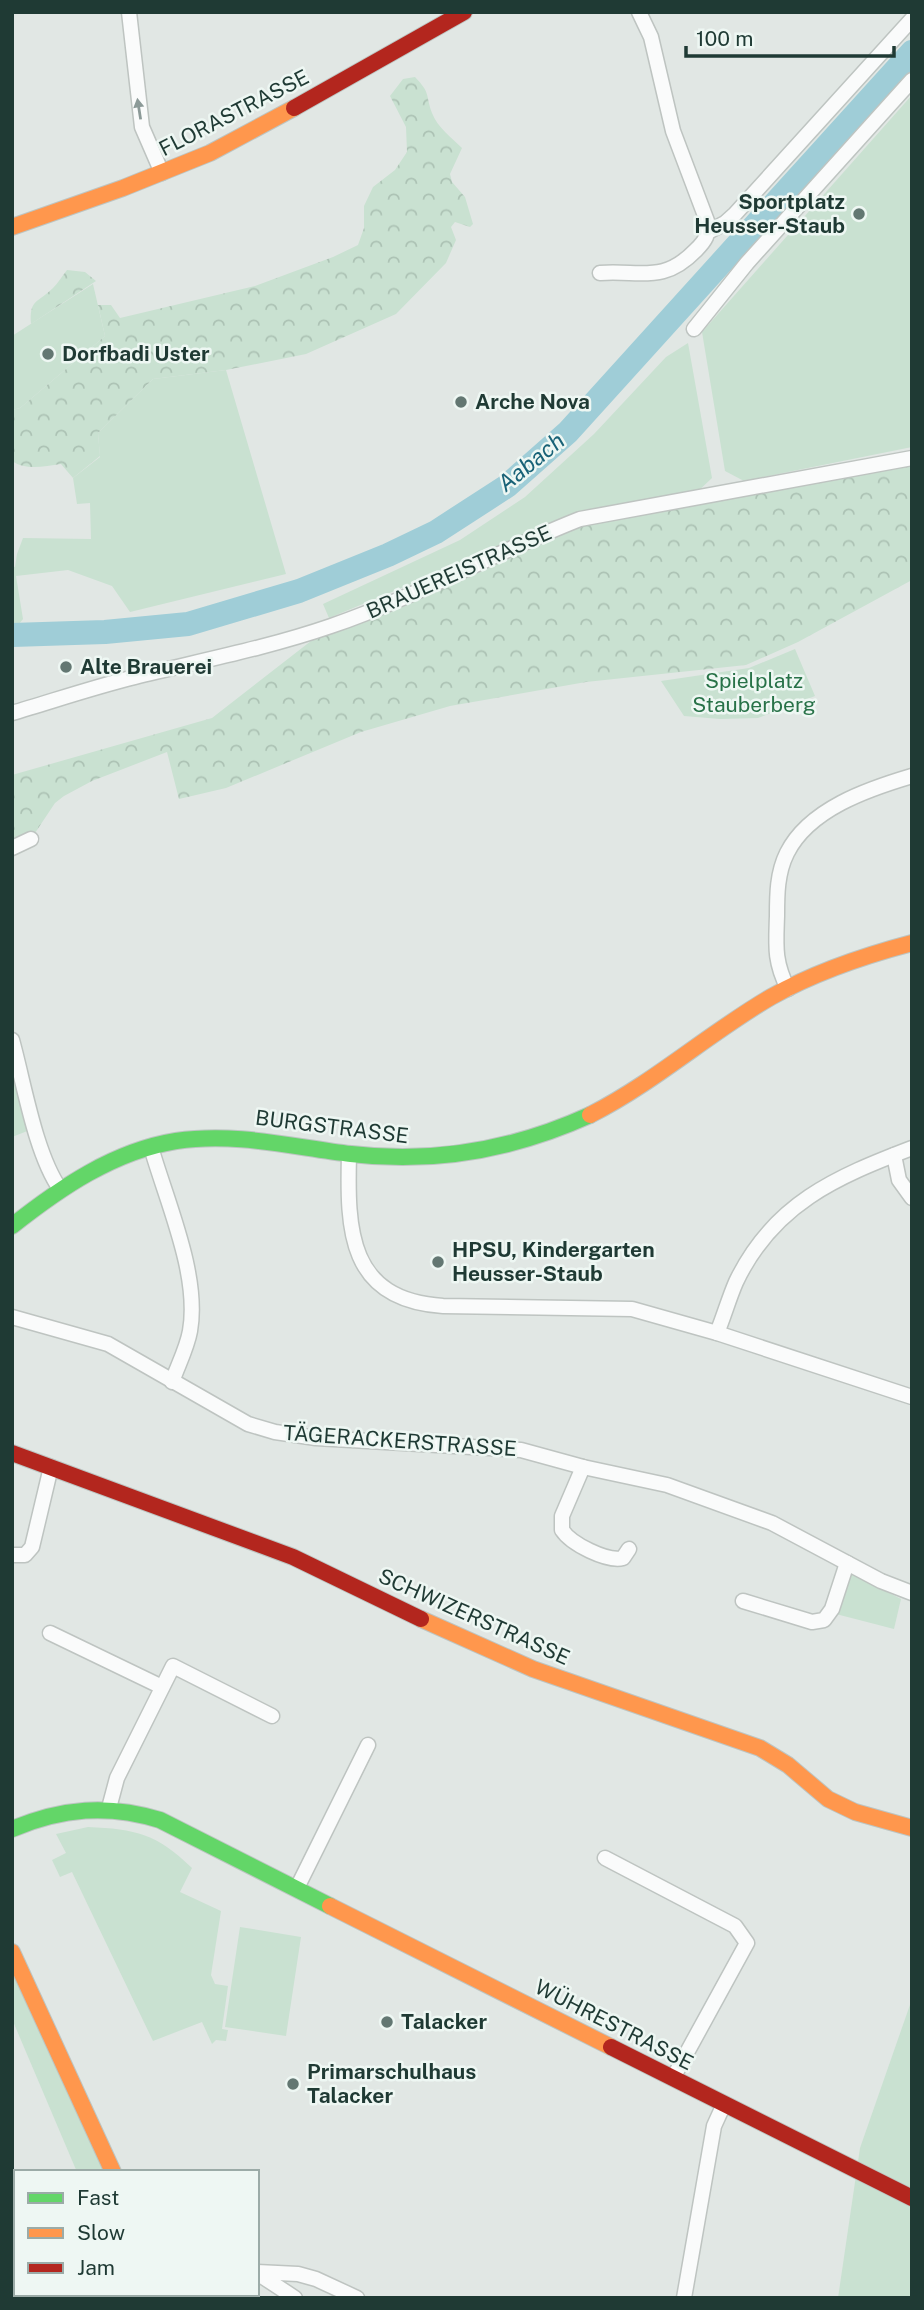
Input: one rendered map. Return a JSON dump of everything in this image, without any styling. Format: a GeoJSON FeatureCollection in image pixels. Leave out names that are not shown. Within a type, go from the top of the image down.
{"type":"FeatureCollection","features":[{"type":"Feature","properties":{"kind":"street"},"geometry":{"type":"LineString","coordinates":[[129,12],[142,128],[162,173]]}},
{"type":"Feature","properties":{"kind":"street","name":"FLORASTRASSE"},"geometry":{"type":"LineString","coordinates":[[12,227],[162,173],[240,139],[464,12]]}},
{"type":"Feature","properties":{"kind":"street"},"geometry":{"type":"LineString","coordinates":[[641,13],[651,37],[673,131],[708,232]]}},
{"type":"Feature","properties":{"kind":"street"},"geometry":{"type":"LineString","coordinates":[[600,273],[623,271],[649,274],[669,270],[688,258],[704,241],[708,232],[735,214],[912,19]]}},
{"type":"Feature","properties":{"kind":"street"},"geometry":{"type":"LineString","coordinates":[[694,329],[730,284],[912,80]]}},
{"type":"Feature","properties":{"kind":"street","name":"BRAUEREISTRASSE"},"geometry":{"type":"LineString","coordinates":[[12,713],[131,678],[329,627],[425,588],[531,538],[580,519],[912,458]]}},
{"type":"Feature","properties":{"kind":"street"},"geometry":{"type":"LineString","coordinates":[[788,989],[777,965],[776,950],[777,890],[787,853],[812,821],[829,810],[912,776]]}},
{"type":"Feature","properties":{"kind":"street"},"geometry":{"type":"LineString","coordinates":[[12,848],[31,839]]}},
{"type":"Feature","properties":{"kind":"street","name":"BURGSTRASSE"},"geometry":{"type":"LineString","coordinates":[[12,1226],[60,1189],[100,1166],[151,1147],[199,1138],[237,1137],[349,1154],[424,1158],[461,1155],[533,1138],[573,1122],[629,1094],[756,1006],[788,989],[848,963],[912,943]]}},
{"type":"Feature","properties":{"kind":"street"},"geometry":{"type":"LineString","coordinates":[[12,1040],[39,1140],[51,1176],[60,1189]]}},
{"type":"Feature","properties":{"kind":"street"},"geometry":{"type":"LineString","coordinates":[[151,1147],[184,1253],[189,1281],[190,1329],[172,1382]]}},
{"type":"Feature","properties":{"kind":"street"},"geometry":{"type":"LineString","coordinates":[[717,1333],[736,1281],[761,1242],[782,1216],[813,1193],[849,1172],[912,1148]]}},
{"type":"Feature","properties":{"kind":"street"},"geometry":{"type":"LineString","coordinates":[[349,1154],[351,1216],[359,1257],[368,1273],[393,1294],[432,1305],[632,1309],[717,1333],[912,1397]]}},
{"type":"Feature","properties":{"kind":"street"},"geometry":{"type":"LineString","coordinates":[[894,1155],[899,1180],[912,1198]]}},
{"type":"Feature","properties":{"kind":"street","name":"TÄGERACKERSTRASSE"},"geometry":{"type":"LineString","coordinates":[[12,1317],[108,1344],[248,1424],[275,1432],[316,1437],[521,1450],[667,1485],[772,1523],[846,1563],[912,1593]]}},
{"type":"Feature","properties":{"kind":"street","name":"SCHWIZERSTRASSE"},"geometry":{"type":"LineString","coordinates":[[12,1453],[293,1557],[438,1627],[533,1669],[760,1748],[788,1765],[828,1799],[855,1812],[912,1828]]}},
{"type":"Feature","properties":{"kind":"street"},"geometry":{"type":"LineString","coordinates":[[12,1555],[25,1555],[32,1547],[51,1467]]}},
{"type":"Feature","properties":{"kind":"street"},"geometry":{"type":"LineString","coordinates":[[583,1467],[562,1516],[562,1530],[577,1545],[613,1559],[623,1558],[629,1549]]}},
{"type":"Feature","properties":{"kind":"street"},"geometry":{"type":"LineString","coordinates":[[743,1601],[812,1622],[824,1620],[832,1609],[846,1563]]}},
{"type":"Feature","properties":{"kind":"street"},"geometry":{"type":"LineString","coordinates":[[50,1633],[162,1688]]}},
{"type":"Feature","properties":{"kind":"street"},"geometry":{"type":"LineString","coordinates":[[108,1808],[117,1778],[173,1666],[272,1716]]}},
{"type":"Feature","properties":{"kind":"street"},"geometry":{"type":"LineString","coordinates":[[297,1888],[368,1745]]}},
{"type":"Feature","properties":{"kind":"street","name":"WÜHRESTRASSE"},"geometry":{"type":"LineString","coordinates":[[12,1829],[66,1810],[108,1808],[160,1820],[912,2198]]}},
{"type":"Feature","properties":{"kind":"street"},"geometry":{"type":"LineString","coordinates":[[605,1858],[735,1926],[747,1943],[673,2078]]}},
{"type":"Feature","properties":{"kind":"street"},"geometry":{"type":"LineString","coordinates":[[12,1952],[112,2170]]}},
{"type":"Feature","properties":{"kind":"street"},"geometry":{"type":"LineString","coordinates":[[684,2298],[714,2126],[724,2104]]}},
{"type":"Feature","properties":{"kind":"street"},"geometry":{"type":"LineString","coordinates":[[259,2272],[298,2274],[316,2279],[357,2298]]}},
{"type":"Feature","properties":{"kind":"street"},"geometry":{"type":"LineString","coordinates":[[259,2273],[295,2298]]}},
{"type":"Feature","properties":{"kind":"green space"},"geometry":{"type":"Polygon","coordinates":[[[415,77],[426,91],[437,123],[462,148],[450,174],[452,182],[465,197],[473,224],[470,227],[455,222],[451,227],[456,240],[446,263],[396,314],[306,354],[226,370],[153,379],[98,433],[100,456],[73,478],[61,464],[30,467],[12,461],[12,410],[20,408],[105,336],[98,305],[111,305],[120,318],[255,286],[358,245],[364,228],[364,206],[373,187],[395,170],[407,152],[406,127],[390,96],[403,79],[415,77]]]}},
{"type":"Feature","properties":{"kind":"green space","name":"Sportplatz Heusser-Staub"},"geometry":{"type":"Polygon","coordinates":[[[912,95],[912,447],[744,481],[725,471],[702,332],[912,95]]]}},
{"type":"Feature","properties":{"kind":"green space"},"geometry":{"type":"Polygon","coordinates":[[[67,270],[85,272],[96,281],[31,324],[33,306],[53,288],[67,270]]]}},
{"type":"Feature","properties":{"kind":"green space","name":"Dorfbadi Uster"},"geometry":{"type":"Polygon","coordinates":[[[93,284],[105,336],[20,408],[12,410],[12,336],[93,284]]]}},
{"type":"Feature","properties":{"kind":"green space"},"geometry":{"type":"Polygon","coordinates":[[[688,343],[712,478],[695,494],[583,513],[329,618],[323,604],[460,540],[525,497],[594,434],[666,357],[688,343]]]}},
{"type":"Feature","properties":{"kind":"green space"},"geometry":{"type":"Polygon","coordinates":[[[226,370],[286,574],[130,612],[112,586],[68,570],[16,576],[23,619],[19,624],[12,624],[12,566],[15,567],[23,538],[91,539],[90,503],[77,504],[73,478],[100,457],[98,433],[153,379],[226,370]]]}},
{"type":"Feature","properties":{"kind":"green space"},"geometry":{"type":"Polygon","coordinates":[[[912,458],[912,580],[798,642],[746,665],[586,682],[450,706],[361,732],[226,788],[179,799],[167,752],[92,781],[64,796],[55,803],[31,839],[12,848],[12,775],[212,718],[329,627],[580,519],[912,458]]]}},
{"type":"Feature","properties":{"kind":"green space","name":"Spielplatz Stauberberg"},"geometry":{"type":"Polygon","coordinates":[[[795,649],[815,696],[758,718],[684,716],[661,681],[749,668],[795,649]]]}},
{"type":"Feature","properties":{"kind":"green space"},"geometry":{"type":"Polygon","coordinates":[[[12,1040],[35,1128],[12,1137],[12,1040]]]}},
{"type":"Feature","properties":{"kind":"green space"},"geometry":{"type":"Polygon","coordinates":[[[848,1572],[901,1599],[894,1629],[836,1614],[848,1572]]]}},
{"type":"Feature","properties":{"kind":"green space"},"geometry":{"type":"Polygon","coordinates":[[[88,1827],[133,1832],[168,1848],[192,1868],[180,1892],[221,1911],[211,1975],[215,1984],[228,1986],[222,2029],[228,2030],[226,2041],[216,2040],[212,2044],[202,2022],[153,2041],[72,1872],[60,1877],[52,1860],[66,1853],[56,1834],[88,1827]]]}},
{"type":"Feature","properties":{"kind":"green space"},"geometry":{"type":"Polygon","coordinates":[[[240,1927],[301,1937],[286,2036],[225,2027],[240,1927]]]}},
{"type":"Feature","properties":{"kind":"green space"},"geometry":{"type":"Polygon","coordinates":[[[12,1972],[103,2170],[76,2170],[12,2019],[12,1972]]]}},
{"type":"Feature","properties":{"kind":"green space"},"geometry":{"type":"Polygon","coordinates":[[[912,1999],[912,2298],[838,2298],[860,2148],[912,1999]]]}},
{"type":"Feature","properties":{"kind":"waterway","name":"Aabach"},"geometry":{"type":"LineString","coordinates":[[12,635],[105,632],[188,624],[299,591],[388,555],[436,532],[507,486],[568,432],[912,52]]}},
{"type":"Feature","properties":{"kind":"traffic: fast"},"geometry":{"type":"LineString","coordinates":[[12,1226],[49,1198],[110,1162],[131,1153],[176,1141],[242,1139],[351,1154],[413,1157],[474,1151],[503,1145],[533,1137],[590,1115]]}},
{"type":"Feature","properties":{"kind":"traffic: fast"},"geometry":{"type":"LineString","coordinates":[[12,1829],[49,1816],[85,1811],[104,1810],[141,1815],[160,1820],[330,1906]]}},
{"type":"Feature","properties":{"kind":"traffic: slow"},"geometry":{"type":"LineString","coordinates":[[12,227],[123,188],[210,153],[294,108]]}},
{"type":"Feature","properties":{"kind":"traffic: slow"},"geometry":{"type":"LineString","coordinates":[[590,1115],[637,1088],[771,997],[840,966],[912,943]]}},
{"type":"Feature","properties":{"kind":"traffic: slow"},"geometry":{"type":"LineString","coordinates":[[421,1619],[533,1669],[760,1748],[788,1765],[828,1799],[855,1812],[912,1828]]}},
{"type":"Feature","properties":{"kind":"traffic: slow"},"geometry":{"type":"LineString","coordinates":[[330,1906],[611,2047]]}},
{"type":"Feature","properties":{"kind":"traffic: slow"},"geometry":{"type":"LineString","coordinates":[[12,1952],[112,2170]]}},
{"type":"Feature","properties":{"kind":"traffic: jam"},"geometry":{"type":"LineString","coordinates":[[294,108],[464,12]]}},
{"type":"Feature","properties":{"kind":"traffic: jam"},"geometry":{"type":"LineString","coordinates":[[12,1453],[293,1557],[421,1619]]}},
{"type":"Feature","properties":{"kind":"traffic: jam"},"geometry":{"type":"LineString","coordinates":[[611,2047],[912,2198]]}},
{"type":"Feature","properties":{"kind":"place","name":"Sportplatz Heusser-Staub"},"geometry":{"type":"Point","coordinates":[859,214]}},
{"type":"Feature","properties":{"kind":"place","name":"Dorfbadi Uster"},"geometry":{"type":"Point","coordinates":[48,354]}},
{"type":"Feature","properties":{"kind":"place","name":"Arche Nova"},"geometry":{"type":"Point","coordinates":[461,402]}},
{"type":"Feature","properties":{"kind":"place","name":"Alte Brauerei"},"geometry":{"type":"Point","coordinates":[66,667]}},
{"type":"Feature","properties":{"kind":"place","name":"HPSU, Kindergarten Heusser-Staub"},"geometry":{"type":"Point","coordinates":[438,1262]}},
{"type":"Feature","properties":{"kind":"place","name":"Talacker"},"geometry":{"type":"Point","coordinates":[387,2022]}},
{"type":"Feature","properties":{"kind":"place","name":"Primarschulhaus Talacker"},"geometry":{"type":"Point","coordinates":[293,2084]}}]}
